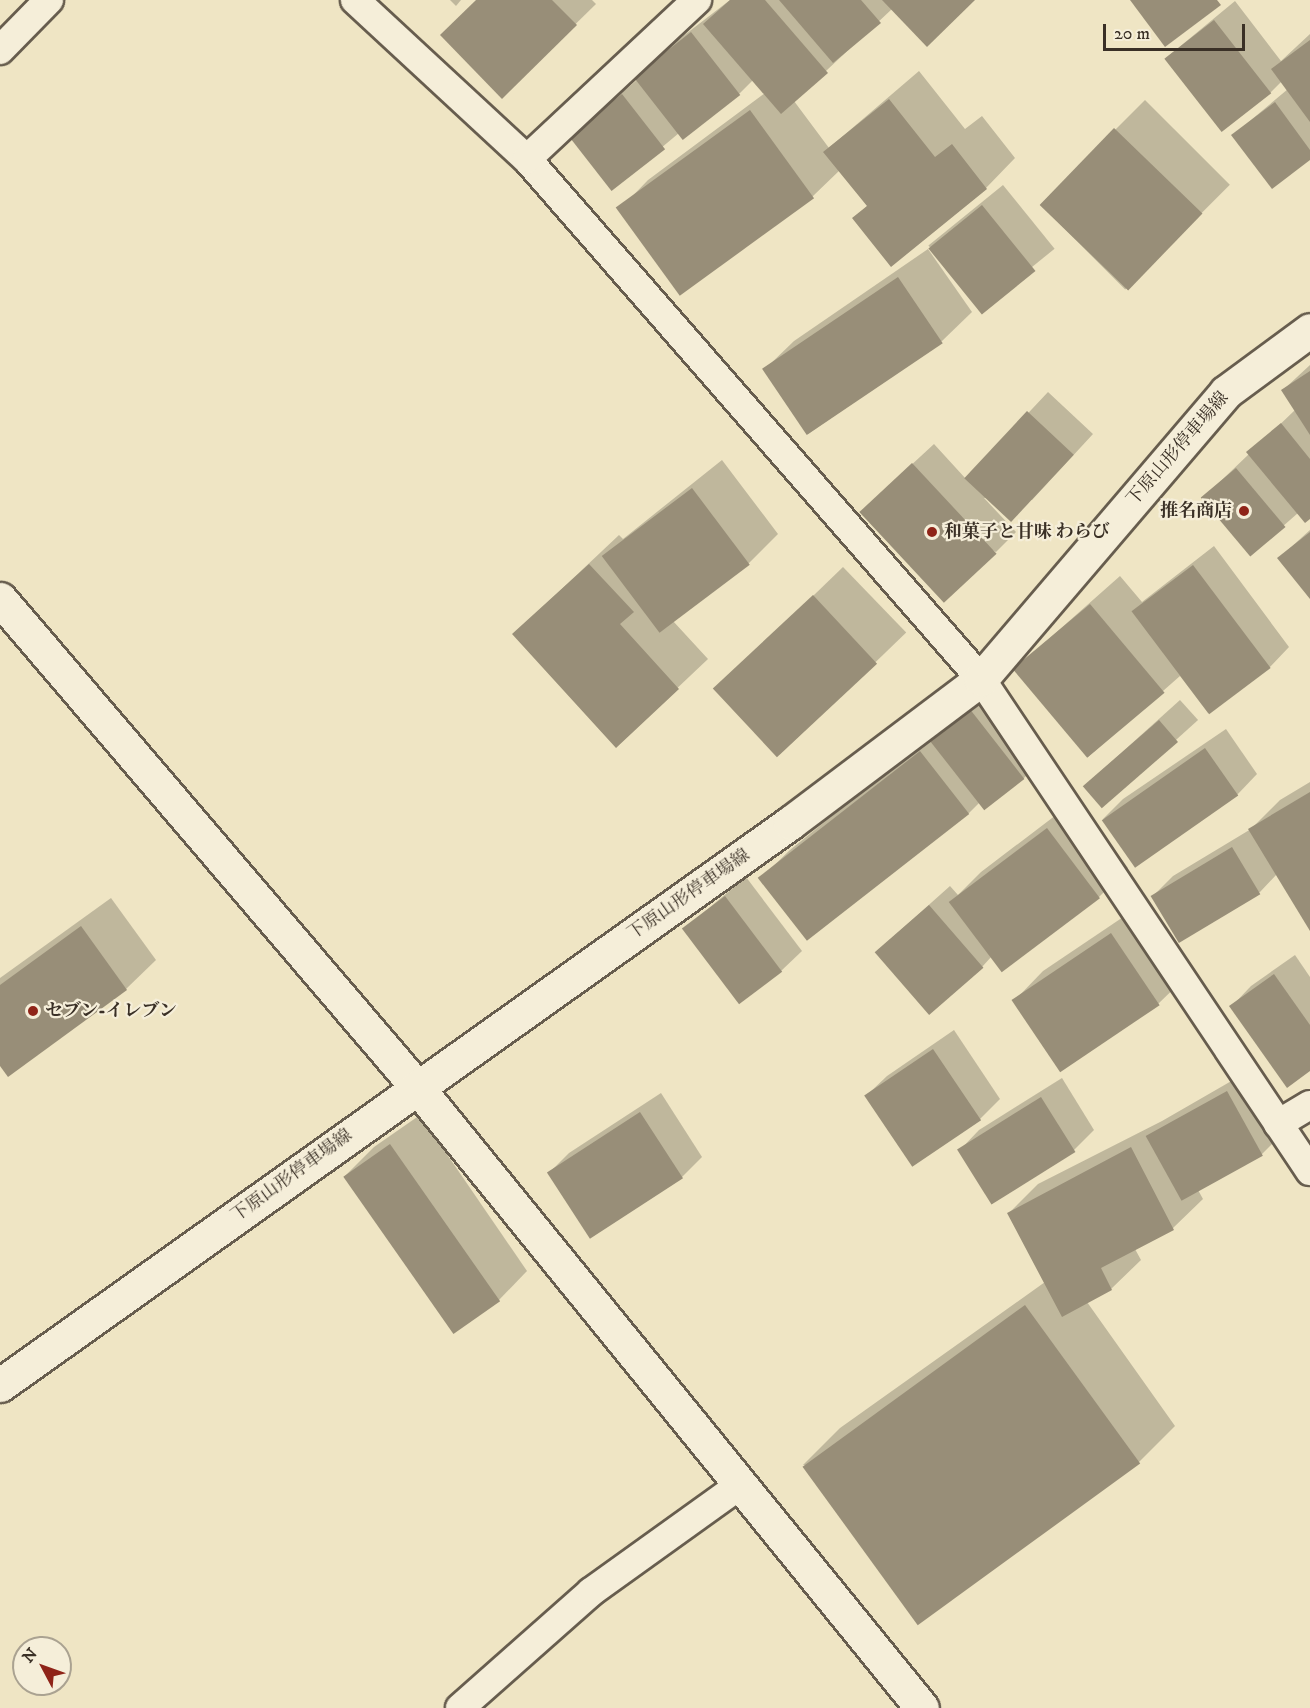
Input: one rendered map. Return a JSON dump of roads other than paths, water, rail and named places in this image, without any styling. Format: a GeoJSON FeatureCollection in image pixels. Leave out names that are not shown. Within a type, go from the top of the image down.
{"type":"FeatureCollection","features":[{"type":"Feature","properties":{"kind":"main road","name":"下原山形停車場線"},"geometry":{"type":"LineString","coordinates":[[0,1385],[790,823],[981,679],[1226,392],[1310,330]]}},
{"type":"Feature","properties":{"kind":"main road"},"geometry":{"type":"LineString","coordinates":[[0,599],[417,1087],[921,1708]]}},
{"type":"Feature","properties":{"kind":"lane"},"geometry":{"type":"LineString","coordinates":[[0,50],[50,0]]}},
{"type":"Feature","properties":{"kind":"lane"},"geometry":{"type":"LineString","coordinates":[[355,0],[527,159],[981,679],[1310,1171]]}},
{"type":"Feature","properties":{"kind":"lane"},"geometry":{"type":"LineString","coordinates":[[527,159],[697,0]]}},
{"type":"Feature","properties":{"kind":"lane"},"geometry":{"type":"LineString","coordinates":[[1278,1124],[1310,1105]]}},
{"type":"Feature","properties":{"kind":"lane"},"geometry":{"type":"LineString","coordinates":[[460,1708],[591,1592],[740,1485]]}},
{"type":"Feature","properties":{"kind":"place","name":"推名商店"},"geometry":{"type":"Point","coordinates":[1244,511]}},
{"type":"Feature","properties":{"kind":"place","name":"和菓子と甘味 わらび"},"geometry":{"type":"Point","coordinates":[932,532]}},
{"type":"Feature","properties":{"kind":"place","name":"セブン-イレブン"},"geometry":{"type":"Point","coordinates":[33,1011]}}]}
